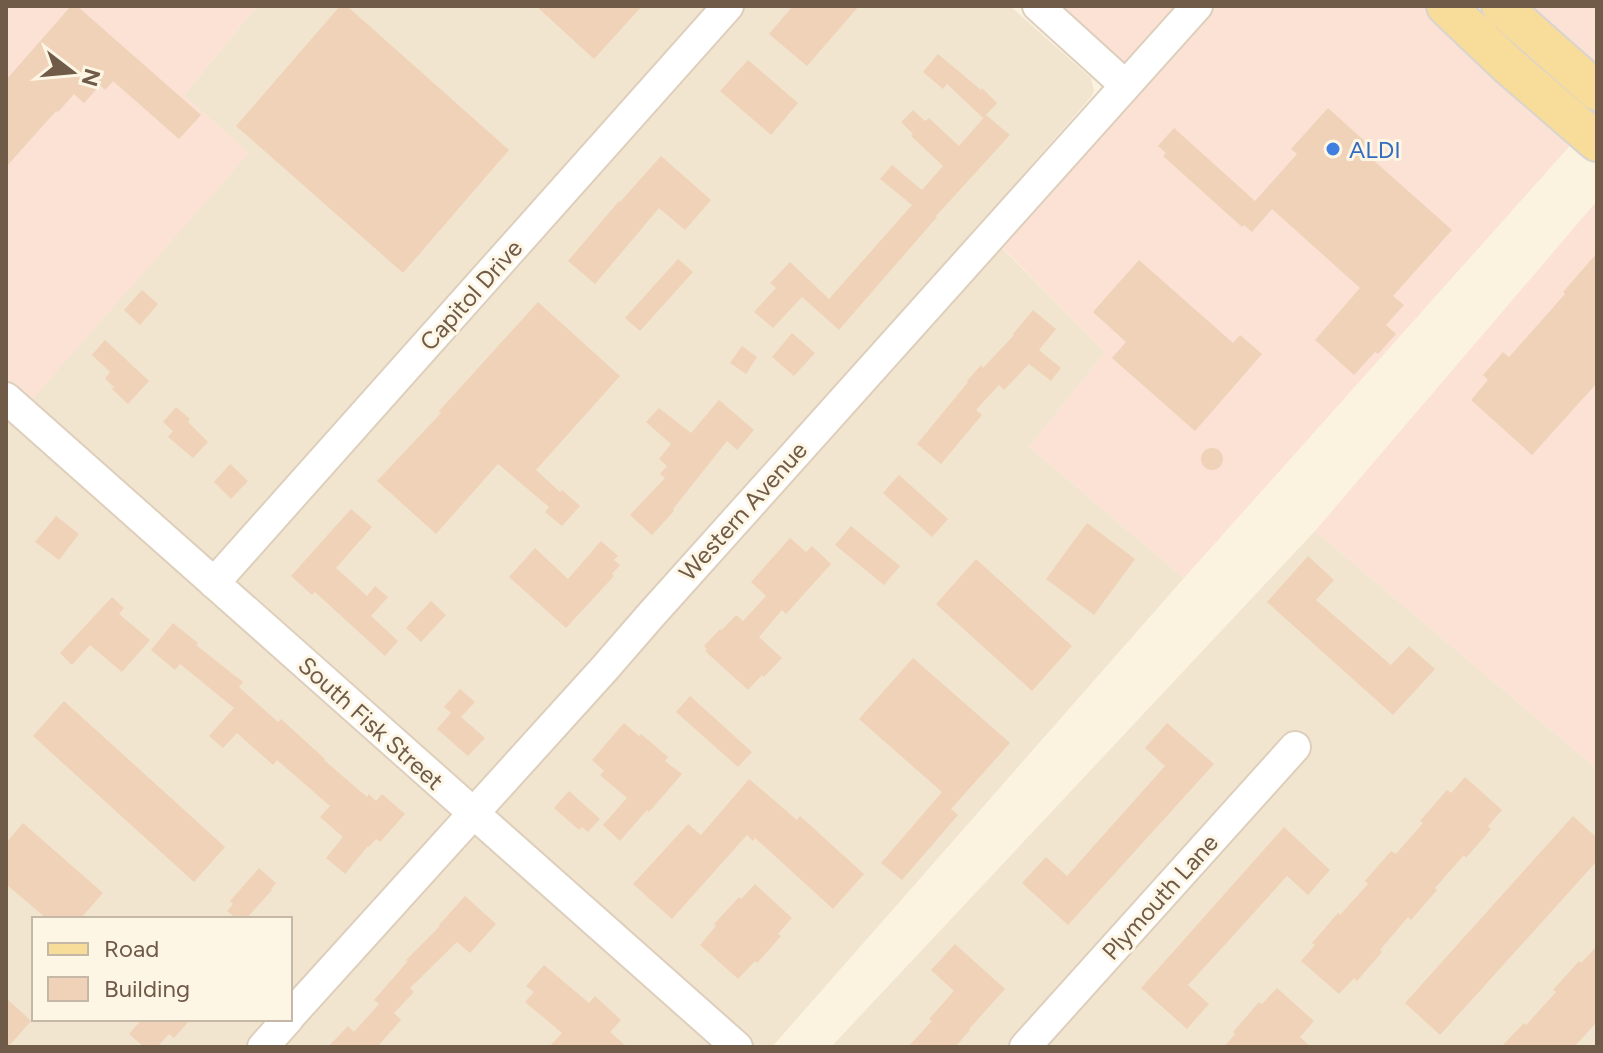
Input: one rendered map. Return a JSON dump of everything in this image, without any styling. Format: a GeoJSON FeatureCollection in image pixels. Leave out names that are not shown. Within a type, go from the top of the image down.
{"type":"FeatureCollection","features":[{"type":"Feature","properties":{"kind":"main road"},"geometry":{"type":"LineString","coordinates":[[1446,6],[1597,142]]}},
{"type":"Feature","properties":{"kind":"main road"},"geometry":{"type":"LineString","coordinates":[[1501,6],[1597,91]]}},
{"type":"Feature","properties":{"kind":"street","name":"Capitol Drive"},"geometry":{"type":"LineString","coordinates":[[214,583],[728,6]]}},
{"type":"Feature","properties":{"kind":"street"},"geometry":{"type":"LineString","coordinates":[[1038,6],[1125,85]]}},
{"type":"Feature","properties":{"kind":"street","name":"Western Avenue"},"geometry":{"type":"LineString","coordinates":[[292,1015],[1197,6]]}},
{"type":"Feature","properties":{"kind":"street","name":"South Fisk Street"},"geometry":{"type":"LineString","coordinates":[[6,398],[737,1047]]}},
{"type":"Feature","properties":{"kind":"street","name":"Plymouth Lane"},"geometry":{"type":"LineString","coordinates":[[1025,1047],[1295,747]]}},
{"type":"Feature","properties":{"kind":"street","name":"Western Avenue"},"geometry":{"type":"LineString","coordinates":[[263,1047],[286,1021]]}},
{"type":"Feature","properties":{"kind":"shaded area"},"geometry":{"type":"Polygon","coordinates":[[[6,6],[257,6],[184,95],[249,153],[21,412],[6,398],[6,6]]]}},
{"type":"Feature","properties":{"kind":"shaded area"},"geometry":{"type":"Polygon","coordinates":[[[257,6],[1010,6],[1091,78],[1094,91],[1091,97],[979,225],[1105,352],[1029,447],[1184,578],[772,1047],[6,1047],[6,424],[248,153],[184,95],[257,6]]]}},
{"type":"Feature","properties":{"kind":"shaded area"},"geometry":{"type":"Polygon","coordinates":[[[1038,6],[1446,6],[1584,130],[1184,578],[1029,447],[1105,352],[991,236],[1125,86],[1038,6]]]}},
{"type":"Feature","properties":{"kind":"shaded area"},"geometry":{"type":"Polygon","coordinates":[[[1501,6],[1597,6],[1597,91],[1501,6]]]}},
{"type":"Feature","properties":{"kind":"shaded area"},"geometry":{"type":"Polygon","coordinates":[[[1597,201],[1597,769],[1315,531],[1597,201]]]}},
{"type":"Feature","properties":{"kind":"shaded area"},"geometry":{"type":"Polygon","coordinates":[[[1315,531],[1597,769],[1597,1047],[831,1047],[1315,531]]]}},
{"type":"Feature","properties":{"kind":"building"},"geometry":{"type":"Polygon","coordinates":[[[71,6],[77,6],[201,115],[179,139],[113,81],[105,90],[100,85],[84,103],[74,94],[6,167],[6,80],[71,6]]]}},
{"type":"Feature","properties":{"kind":"building"},"geometry":{"type":"Polygon","coordinates":[[[340,6],[347,6],[509,150],[403,273],[236,126],[340,6]]]}},
{"type":"Feature","properties":{"kind":"building"},"geometry":{"type":"Polygon","coordinates":[[[536,6],[642,6],[594,59],[536,6]]]}},
{"type":"Feature","properties":{"kind":"building"},"geometry":{"type":"Polygon","coordinates":[[[793,6],[859,6],[807,66],[769,34],[793,6]]]}},
{"type":"Feature","properties":{"kind":"building"},"geometry":{"type":"Polygon","coordinates":[[[938,54],[997,103],[983,118],[947,84],[943,89],[923,72],[938,54]]]}},
{"type":"Feature","properties":{"kind":"building"},"geometry":{"type":"Polygon","coordinates":[[[748,60],[798,103],[771,135],[720,91],[748,60]]]}},
{"type":"Feature","properties":{"kind":"building"},"geometry":{"type":"Polygon","coordinates":[[[1328,108],[1369,145],[1363,151],[1452,230],[1393,296],[1404,305],[1386,325],[1396,334],[1354,375],[1315,340],[1360,288],[1272,209],[1252,232],[1244,225],[1242,227],[1163,156],[1166,153],[1158,146],[1174,128],[1255,201],[1297,154],[1291,149],[1328,108]]]}},
{"type":"Feature","properties":{"kind":"building"},"geometry":{"type":"Polygon","coordinates":[[[913,110],[925,121],[929,118],[959,146],[986,115],[1010,135],[839,330],[802,297],[773,328],[754,312],[776,288],[770,283],[790,262],[829,299],[912,205],[880,179],[892,165],[922,190],[943,166],[911,136],[913,134],[901,122],[913,110]]]}},
{"type":"Feature","properties":{"kind":"building"},"geometry":{"type":"Polygon","coordinates":[[[661,156],[711,200],[685,230],[659,208],[595,284],[568,261],[661,156]]]}},
{"type":"Feature","properties":{"kind":"building"},"geometry":{"type":"Polygon","coordinates":[[[1597,253],[1597,383],[1532,455],[1471,400],[1488,380],[1483,375],[1503,352],[1509,357],[1597,253]]]}},
{"type":"Feature","properties":{"kind":"building"},"geometry":{"type":"Polygon","coordinates":[[[678,259],[693,272],[640,331],[625,318],[678,259]]]}},
{"type":"Feature","properties":{"kind":"building"},"geometry":{"type":"Polygon","coordinates":[[[1139,260],[1233,343],[1240,335],[1262,354],[1195,431],[1112,358],[1126,342],[1093,312],[1139,260]]]}},
{"type":"Feature","properties":{"kind":"building"},"geometry":{"type":"Polygon","coordinates":[[[142,290],[158,304],[140,325],[124,310],[142,290]]]}},
{"type":"Feature","properties":{"kind":"building"},"geometry":{"type":"Polygon","coordinates":[[[538,302],[620,376],[536,470],[580,506],[562,526],[545,512],[549,507],[498,464],[436,534],[377,481],[538,302]]]}},
{"type":"Feature","properties":{"kind":"building"},"geometry":{"type":"Polygon","coordinates":[[[1033,310],[1056,329],[1039,350],[1061,368],[1051,381],[1029,364],[1004,390],[999,385],[976,410],[982,415],[941,464],[917,444],[967,381],[1014,335],[1033,310]]]}},
{"type":"Feature","properties":{"kind":"building"},"geometry":{"type":"Polygon","coordinates":[[[792,333],[815,353],[794,376],[772,357],[792,333]]]}},
{"type":"Feature","properties":{"kind":"building"},"geometry":{"type":"Polygon","coordinates":[[[105,340],[149,381],[128,404],[105,379],[110,372],[92,355],[105,340]]]}},
{"type":"Feature","properties":{"kind":"building"},"geometry":{"type":"Polygon","coordinates":[[[742,346],[757,357],[746,374],[730,363],[742,346]]]}},
{"type":"Feature","properties":{"kind":"building"},"geometry":{"type":"Polygon","coordinates":[[[719,400],[754,430],[737,450],[727,441],[652,535],[630,515],[665,478],[660,474],[667,466],[659,459],[671,444],[646,422],[659,408],[691,433],[719,400]]]}},
{"type":"Feature","properties":{"kind":"building"},"geometry":{"type":"Polygon","coordinates":[[[176,407],[208,442],[193,458],[168,437],[173,431],[163,422],[176,407]]]}},
{"type":"Feature","properties":{"kind":"building"},"geometry":{"type":"Polygon","coordinates":[[[1212,448],[1220,451],[1223,459],[1220,467],[1212,470],[1204,467],[1201,459],[1204,451],[1212,448]]]}},
{"type":"Feature","properties":{"kind":"building"},"geometry":{"type":"Polygon","coordinates":[[[230,464],[248,481],[231,499],[214,482],[230,464]]]}},
{"type":"Feature","properties":{"kind":"building"},"geometry":{"type":"Polygon","coordinates":[[[899,475],[948,519],[932,537],[883,493],[899,475]]]}},
{"type":"Feature","properties":{"kind":"building"},"geometry":{"type":"Polygon","coordinates":[[[351,509],[372,527],[336,568],[367,596],[375,586],[388,597],[371,616],[398,641],[385,656],[315,592],[312,595],[291,576],[351,509]]]}},
{"type":"Feature","properties":{"kind":"building"},"geometry":{"type":"Polygon","coordinates":[[[56,516],[79,534],[59,560],[35,542],[56,516]]]}},
{"type":"Feature","properties":{"kind":"building"},"geometry":{"type":"Polygon","coordinates":[[[1087,523],[1135,559],[1094,615],[1046,579],[1087,523]]]}},
{"type":"Feature","properties":{"kind":"building"},"geometry":{"type":"Polygon","coordinates":[[[851,526],[900,566],[884,585],[835,545],[851,526]]]}},
{"type":"Feature","properties":{"kind":"building"},"geometry":{"type":"Polygon","coordinates":[[[790,538],[806,552],[812,546],[831,564],[786,614],[782,610],[759,637],[782,658],[748,690],[705,651],[704,646],[736,615],[743,621],[766,596],[751,582],[790,538]]]}},
{"type":"Feature","properties":{"kind":"building"},"geometry":{"type":"Polygon","coordinates":[[[601,541],[618,556],[614,560],[620,565],[612,574],[614,576],[566,628],[509,577],[535,548],[568,579],[601,541]]]}},
{"type":"Feature","properties":{"kind":"building"},"geometry":{"type":"Polygon","coordinates":[[[1308,556],[1334,580],[1316,600],[1391,665],[1409,646],[1435,669],[1393,715],[1267,602],[1308,556]]]}},
{"type":"Feature","properties":{"kind":"building"},"geometry":{"type":"Polygon","coordinates":[[[976,559],[1072,646],[1032,691],[936,604],[976,559]]]}},
{"type":"Feature","properties":{"kind":"building"},"geometry":{"type":"Polygon","coordinates":[[[112,597],[124,608],[119,614],[150,640],[122,672],[90,645],[72,665],[60,653],[112,597]]]}},
{"type":"Feature","properties":{"kind":"building"},"geometry":{"type":"Polygon","coordinates":[[[431,601],[446,615],[421,642],[406,628],[431,601]]]}},
{"type":"Feature","properties":{"kind":"building"},"geometry":{"type":"Polygon","coordinates":[[[173,623],[243,682],[239,687],[278,722],[281,719],[367,797],[369,794],[376,801],[382,794],[405,814],[380,842],[376,839],[368,846],[345,874],[326,858],[343,837],[320,817],[330,806],[277,760],[273,765],[237,733],[223,748],[209,736],[234,708],[180,664],[175,670],[151,650],[173,623]]]}},
{"type":"Feature","properties":{"kind":"building"},"geometry":{"type":"Polygon","coordinates":[[[913,658],[1010,743],[951,809],[958,815],[902,880],[881,863],[942,792],[859,719],[913,658]]]}},
{"type":"Feature","properties":{"kind":"building"},"geometry":{"type":"Polygon","coordinates":[[[460,689],[475,702],[461,717],[485,738],[468,756],[437,729],[451,713],[444,707],[460,689]]]}},
{"type":"Feature","properties":{"kind":"building"},"geometry":{"type":"Polygon","coordinates":[[[690,696],[752,752],[738,767],[676,712],[690,696]]]}},
{"type":"Feature","properties":{"kind":"building"},"geometry":{"type":"Polygon","coordinates":[[[64,701],[225,847],[194,882],[33,736],[64,701]]]}},
{"type":"Feature","properties":{"kind":"building"},"geometry":{"type":"Polygon","coordinates":[[[624,723],[668,757],[665,761],[682,774],[620,841],[603,825],[627,798],[600,775],[604,771],[592,760],[624,723]]]}},
{"type":"Feature","properties":{"kind":"building"},"geometry":{"type":"Polygon","coordinates":[[[1167,723],[1214,764],[1068,925],[1022,883],[1046,857],[1067,876],[1165,766],[1145,748],[1167,723]]]}},
{"type":"Feature","properties":{"kind":"building"},"geometry":{"type":"Polygon","coordinates":[[[1465,777],[1502,810],[1488,826],[1491,829],[1466,858],[1464,855],[1411,920],[1408,917],[1357,981],[1354,978],[1339,994],[1301,961],[1338,913],[1340,915],[1368,884],[1365,881],[1391,851],[1396,854],[1447,790],[1451,793],[1465,777]]]}},
{"type":"Feature","properties":{"kind":"building"},"geometry":{"type":"Polygon","coordinates":[[[749,779],[797,820],[800,816],[864,874],[833,909],[755,838],[753,841],[747,835],[672,919],[633,884],[688,824],[701,835],[749,779]]]}},
{"type":"Feature","properties":{"kind":"building"},"geometry":{"type":"Polygon","coordinates":[[[569,791],[600,819],[588,832],[582,827],[579,830],[554,808],[569,791]]]}},
{"type":"Feature","properties":{"kind":"building"},"geometry":{"type":"Polygon","coordinates":[[[1573,816],[1597,838],[1597,861],[1440,1035],[1405,1003],[1573,816]]]}},
{"type":"Feature","properties":{"kind":"building"},"geometry":{"type":"Polygon","coordinates":[[[23,823],[103,893],[82,917],[45,917],[6,884],[6,843],[23,823]]]}},
{"type":"Feature","properties":{"kind":"building"},"geometry":{"type":"Polygon","coordinates":[[[1284,827],[1330,870],[1308,895],[1287,876],[1188,985],[1209,1004],[1187,1029],[1141,988],[1284,827]]]}},
{"type":"Feature","properties":{"kind":"building"},"geometry":{"type":"Polygon","coordinates":[[[259,868],[276,883],[248,917],[234,917],[227,911],[233,904],[230,901],[259,868]]]}},
{"type":"Feature","properties":{"kind":"building"},"geometry":{"type":"Polygon","coordinates":[[[755,884],[792,918],[778,934],[781,936],[738,979],[700,945],[716,926],[714,924],[755,884]]]}},
{"type":"Feature","properties":{"kind":"building"},"geometry":{"type":"Polygon","coordinates":[[[465,896],[496,924],[470,953],[457,942],[410,988],[414,992],[394,1013],[401,1020],[377,1047],[328,1047],[348,1026],[354,1032],[379,1004],[374,1000],[406,960],[465,896]]]}},
{"type":"Feature","properties":{"kind":"building"},"geometry":{"type":"Polygon","coordinates":[[[955,944],[1005,989],[955,1047],[908,1047],[954,991],[931,970],[955,944]]]}},
{"type":"Feature","properties":{"kind":"building"},"geometry":{"type":"Polygon","coordinates":[[[1597,946],[1597,1022],[1574,1047],[1501,1047],[1524,1023],[1526,1025],[1579,961],[1581,963],[1597,946]]]}},
{"type":"Feature","properties":{"kind":"building"},"geometry":{"type":"Polygon","coordinates":[[[544,965],[589,1003],[595,996],[621,1020],[610,1032],[627,1047],[549,1047],[562,1033],[525,1002],[534,992],[526,986],[544,965]]]}},
{"type":"Feature","properties":{"kind":"building"},"geometry":{"type":"Polygon","coordinates":[[[1277,988],[1314,1021],[1300,1037],[1311,1047],[1224,1047],[1259,1002],[1262,1004],[1277,988]]]}},
{"type":"Feature","properties":{"kind":"building"},"geometry":{"type":"Polygon","coordinates":[[[6,998],[31,1021],[8,1047],[6,1047],[6,998]]]}},
{"type":"Feature","properties":{"kind":"building"},"geometry":{"type":"Polygon","coordinates":[[[140,1021],[189,1021],[174,1038],[169,1034],[157,1047],[144,1047],[129,1034],[140,1021]]]}},
{"type":"Feature","properties":{"kind":"place","name":"ALDI"},"geometry":{"type":"Point","coordinates":[1333,149]}}]}
